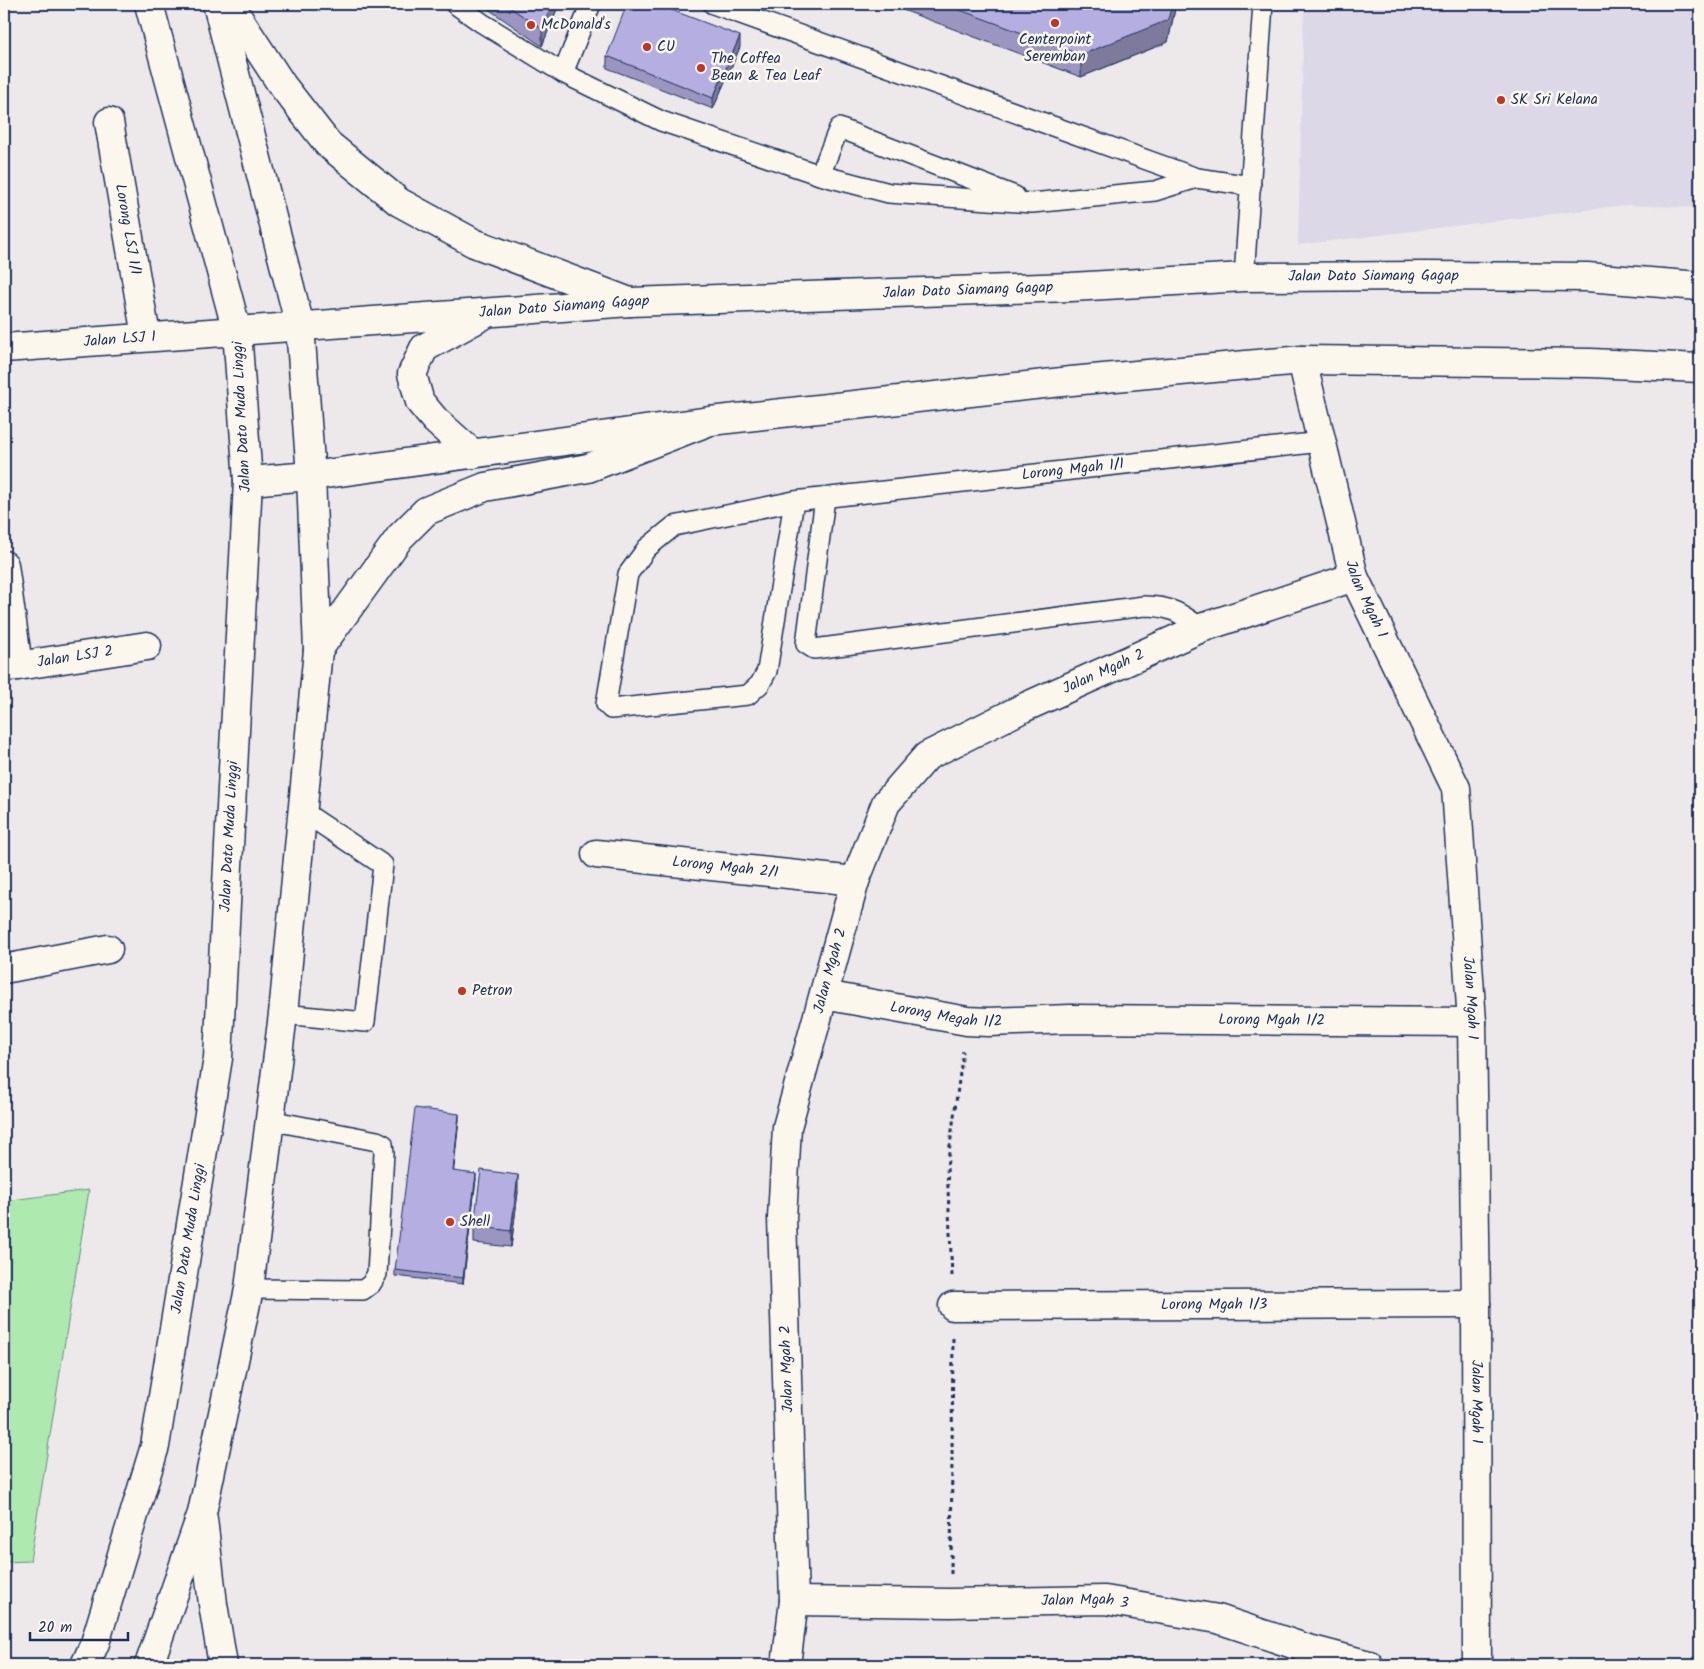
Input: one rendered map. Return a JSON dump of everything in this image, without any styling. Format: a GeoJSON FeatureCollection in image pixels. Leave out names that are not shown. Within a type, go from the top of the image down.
{"type":"FeatureCollection","features":[{"type":"Feature","properties":{"kind":"main road","name":"Jalan Dato Muda Linggi"},"geometry":{"type":"LineString","coordinates":[[85,1665],[95,1643],[155,1446],[218,1058],[248,481],[237,331],[149,4]]}},
{"type":"Feature","properties":{"kind":"main road"},"geometry":{"type":"LineString","coordinates":[[149,1665],[202,1513],[249,1289],[283,1014],[318,650],[311,476],[300,326],[217,4]]}},
{"type":"Feature","properties":{"kind":"main road"},"geometry":{"type":"LineString","coordinates":[[229,4],[282,85],[328,144],[399,202],[474,243],[630,302]]}},
{"type":"Feature","properties":{"kind":"main road","name":"Lorong LSJ 1/1"},"geometry":{"type":"LineString","coordinates":[[109,122],[146,336]]}},
{"type":"Feature","properties":{"kind":"main road","name":"Jalan Dato Siamang Gagap"},"geometry":{"type":"LineString","coordinates":[[237,331],[630,302],[1071,287],[1244,277],[1587,277],[1700,286]]}},
{"type":"Feature","properties":{"kind":"main road"},"geometry":{"type":"LineString","coordinates":[[473,454],[435,420],[420,402],[412,374],[424,348],[490,312]]}},
{"type":"Feature","properties":{"kind":"main road","name":"Jalan LSJ 1"},"geometry":{"type":"LineString","coordinates":[[4,348],[146,336],[237,331]]}},
{"type":"Feature","properties":{"kind":"main road"},"geometry":{"type":"LineString","coordinates":[[248,481],[311,476],[710,421],[1071,381],[1302,360],[1590,364],[1700,368]]}},
{"type":"Feature","properties":{"kind":"main road","name":"Jalan Mgah 1"},"geometry":{"type":"LineString","coordinates":[[1302,360],[1354,577],[1456,788],[1472,1022],[1476,1304],[1477,1665]]}},
{"type":"Feature","properties":{"kind":"main road"},"geometry":{"type":"LineString","coordinates":[[318,650],[400,537],[426,511],[485,487],[588,468],[710,421]]}},
{"type":"Feature","properties":{"kind":"main road"},"geometry":{"type":"LineString","coordinates":[[4,565],[11,667]]}},
{"type":"Feature","properties":{"kind":"main road","name":"Jalan Mgah 2"},"geometry":{"type":"LineString","coordinates":[[786,1665],[794,1601],[782,1218],[787,1127],[855,881],[886,804],[927,756],[1023,708],[1201,628],[1354,577]]}},
{"type":"Feature","properties":{"kind":"main road","name":"Jalan LSJ 2"},"geometry":{"type":"LineString","coordinates":[[11,667],[147,646]]}},
{"type":"Feature","properties":{"kind":"main road","name":"Lorong Mgah 2/1"},"geometry":{"type":"LineString","coordinates":[[596,854],[855,881]]}},
{"type":"Feature","properties":{"kind":"main road"},"geometry":{"type":"LineString","coordinates":[[4,969],[108,949]]}},
{"type":"Feature","properties":{"kind":"main road","name":"Lorong Megah 1/2"},"geometry":{"type":"LineString","coordinates":[[824,995],[967,1021],[1070,1019]]}},
{"type":"Feature","properties":{"kind":"main road","name":"Lorong Mgah 1/2"},"geometry":{"type":"LineString","coordinates":[[1070,1019],[1472,1022]]}},
{"type":"Feature","properties":{"kind":"main road","name":"Lorong Mgah 1/3"},"geometry":{"type":"LineString","coordinates":[[953,1306],[1476,1304]]}},
{"type":"Feature","properties":{"kind":"main road"},"geometry":{"type":"LineString","coordinates":[[202,1513],[212,1604],[223,1665]]}},
{"type":"Feature","properties":{"kind":"main road","name":"Jalan Mgah 3"},"geometry":{"type":"LineString","coordinates":[[794,1601],[950,1603],[1106,1600],[1218,1619],[1305,1648],[1369,1665]]}},
{"type":"Feature","properties":{"kind":"lane"},"geometry":{"type":"LineString","coordinates":[[455,4],[563,73],[661,121],[820,175],[889,192],[1032,203],[1155,191],[1198,178]]}},
{"type":"Feature","properties":{"kind":"lane"},"geometry":{"type":"LineString","coordinates":[[563,73],[591,4]]}},
{"type":"Feature","properties":{"kind":"lane"},"geometry":{"type":"LineString","coordinates":[[713,4],[1198,178],[1251,186]]}},
{"type":"Feature","properties":{"kind":"lane"},"geometry":{"type":"LineString","coordinates":[[1244,277],[1263,4]]}},
{"type":"Feature","properties":{"kind":"lane"},"geometry":{"type":"LineString","coordinates":[[820,175],[839,128],[1032,203]]}},
{"type":"Feature","properties":{"kind":"lane","name":"Lorong Mgah 1/1"},"geometry":{"type":"LineString","coordinates":[[794,501],[767,670],[760,684],[748,694],[611,709],[606,704],[628,574],[647,548],[674,526],[794,501],[1321,442]]}},
{"type":"Feature","properties":{"kind":"lane"},"geometry":{"type":"LineString","coordinates":[[825,498],[806,644],[814,649],[1144,606],[1160,606],[1180,612],[1201,628]]}},
{"type":"Feature","properties":{"kind":"lane"},"geometry":{"type":"LineString","coordinates":[[283,1014],[365,1022],[383,864],[302,811]]}},
{"type":"Feature","properties":{"kind":"lane"},"geometry":{"type":"LineString","coordinates":[[249,1289],[363,1290],[371,1284],[377,1274],[384,1153],[382,1144],[377,1141],[269,1120]]}},
{"type":"Feature","properties":{"kind":"shaded area","name":"SK Sri Kelana"},"geometry":{"type":"Polygon","coordinates":[[[1304,4],[1700,4],[1700,208],[1627,205],[1298,245],[1304,4]]]}},
{"type":"Feature","properties":{"kind":"green space"},"geometry":{"type":"Polygon","coordinates":[[[89,1190],[30,1561],[4,1562],[4,1201],[89,1190]]]}},
{"type":"Feature","properties":{"kind":"building"},"geometry":{"type":"Polygon","coordinates":[[[505,4],[552,4],[542,29],[505,4]]]}},
{"type":"Feature","properties":{"kind":"building"},"geometry":{"type":"Polygon","coordinates":[[[627,4],[656,4],[740,36],[713,98],[607,56],[627,4]]]}},
{"type":"Feature","properties":{"kind":"building"},"geometry":{"type":"Polygon","coordinates":[[[944,4],[1172,4],[1168,20],[1081,55],[944,4]]]}},
{"type":"Feature","properties":{"kind":"building"},"geometry":{"type":"Polygon","coordinates":[[[415,1108],[459,1114],[453,1171],[476,1174],[463,1278],[395,1270],[415,1108]]]}},
{"type":"Feature","properties":{"kind":"building"},"geometry":{"type":"Polygon","coordinates":[[[481,1170],[518,1175],[511,1231],[474,1226],[481,1170]]]}},
{"type":"Feature","properties":{"kind":"place","name":"Centerpoint Seremban"},"geometry":{"type":"Point","coordinates":[1055,23]}},
{"type":"Feature","properties":{"kind":"place","name":"McDonald's"},"geometry":{"type":"Point","coordinates":[531,25]}},
{"type":"Feature","properties":{"kind":"place","name":"CU"},"geometry":{"type":"Point","coordinates":[647,47]}},
{"type":"Feature","properties":{"kind":"place","name":"The Coffea Bean & Tea Leaf"},"geometry":{"type":"Point","coordinates":[701,68]}},
{"type":"Feature","properties":{"kind":"place","name":"SK Sri Kelana"},"geometry":{"type":"Point","coordinates":[1501,100]}},
{"type":"Feature","properties":{"kind":"place","name":"Petron"},"geometry":{"type":"Point","coordinates":[462,991]}},
{"type":"Feature","properties":{"kind":"place","name":"Shell"},"geometry":{"type":"Point","coordinates":[450,1222]}}]}
